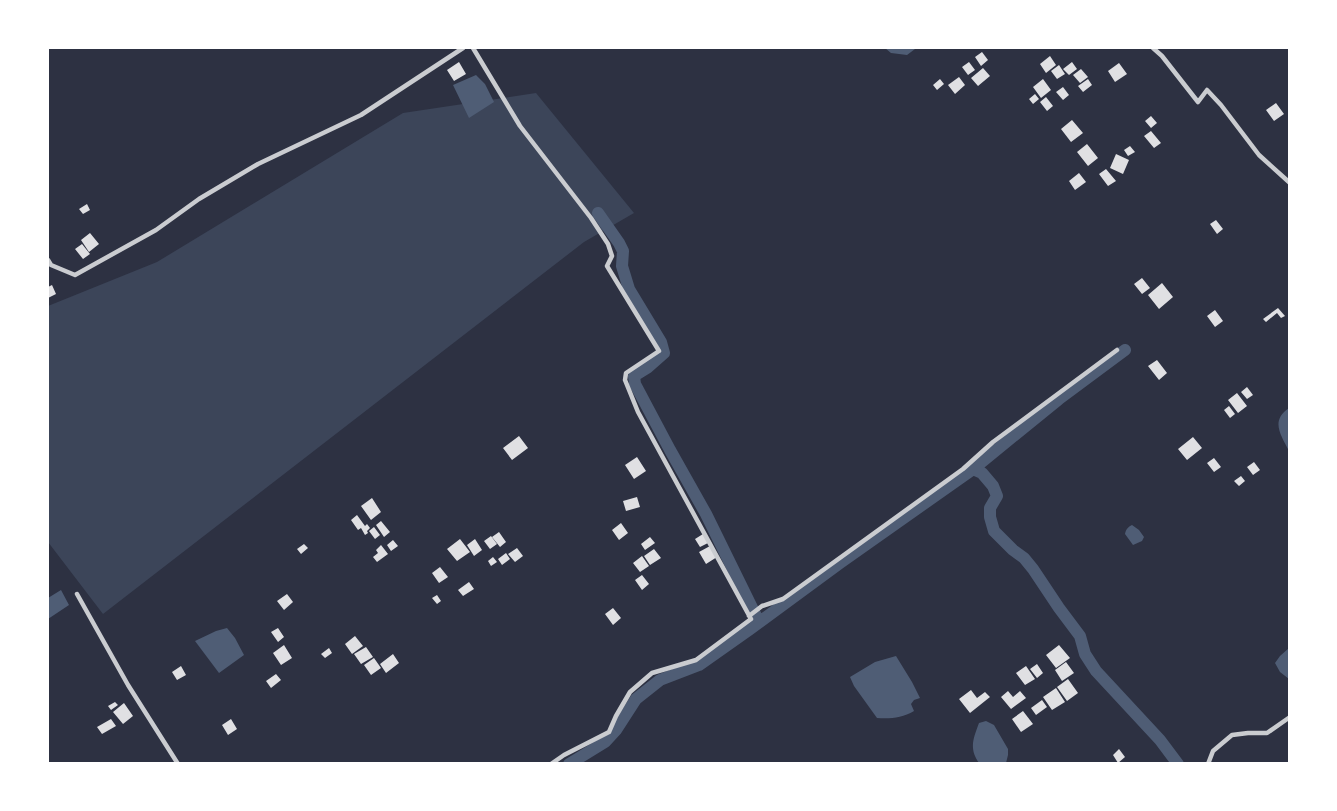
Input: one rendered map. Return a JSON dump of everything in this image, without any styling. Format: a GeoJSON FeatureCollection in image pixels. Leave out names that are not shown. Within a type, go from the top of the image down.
{"type":"FeatureCollection","features":[{"type":"Feature","properties":{"kind":"street"},"geometry":{"type":"LineString","coordinates":[[48,260],[51,265],[75,275],[156,230],[199,199],[258,164],[362,115],[462,48]]}},
{"type":"Feature","properties":{"kind":"street"},"geometry":{"type":"LineString","coordinates":[[473,48],[520,126],[591,218],[608,244],[612,256],[606,266],[659,351],[626,373],[626,380],[638,412],[751,619],[696,660],[652,673],[630,692],[609,732],[564,754],[551,764]]}},
{"type":"Feature","properties":{"kind":"street"},"geometry":{"type":"LineString","coordinates":[[1153,48],[1162,56],[1198,102],[1207,90],[1221,105],[1259,155],[1290,183]]}},
{"type":"Feature","properties":{"kind":"street"},"geometry":{"type":"LineString","coordinates":[[750,615],[762,606],[783,599],[791,594],[963,469],[993,442],[1116,350]]}},
{"type":"Feature","properties":{"kind":"street"},"geometry":{"type":"LineString","coordinates":[[77,594],[128,685],[178,764]]}},
{"type":"Feature","properties":{"kind":"street"},"geometry":{"type":"LineString","coordinates":[[1208,764],[1213,751],[1232,735],[1267,733],[1290,717]]}},
{"type":"Feature","properties":{"kind":"shaded area"},"geometry":{"type":"Polygon","coordinates":[[[885,48],[915,49],[907,55],[891,53],[885,48]]]}},
{"type":"Feature","properties":{"kind":"shaded area"},"geometry":{"type":"Polygon","coordinates":[[[476,75],[485,84],[494,102],[469,118],[453,85],[476,75]]]}},
{"type":"Feature","properties":{"kind":"shaded area"},"geometry":{"type":"Polygon","coordinates":[[[536,93],[634,213],[584,242],[103,614],[48,542],[48,306],[157,262],[403,113],[536,93]]]}},
{"type":"Feature","properties":{"kind":"shaded area"},"geometry":{"type":"Polygon","coordinates":[[[1289,408],[1289,451],[1280,434],[1279,423],[1283,413],[1289,408]]]}},
{"type":"Feature","properties":{"kind":"shaded area"},"geometry":{"type":"Polygon","coordinates":[[[1132,525],[1144,537],[1142,541],[1133,545],[1125,534],[1127,528],[1132,525]]]}},
{"type":"Feature","properties":{"kind":"shaded area"},"geometry":{"type":"Polygon","coordinates":[[[61,590],[69,605],[48,619],[48,598],[61,590]]]}},
{"type":"Feature","properties":{"kind":"shaded area"},"geometry":{"type":"Polygon","coordinates":[[[227,628],[244,655],[219,673],[195,641],[227,628]]]}},
{"type":"Feature","properties":{"kind":"shaded area"},"geometry":{"type":"Polygon","coordinates":[[[1289,648],[1289,679],[1280,672],[1275,663],[1289,648]]]}},
{"type":"Feature","properties":{"kind":"shaded area"},"geometry":{"type":"Polygon","coordinates":[[[896,656],[920,698],[914,700],[911,704],[914,711],[896,718],[877,718],[854,686],[850,677],[875,662],[896,656]]]}},
{"type":"Feature","properties":{"kind":"shaded area"},"geometry":{"type":"Polygon","coordinates":[[[986,721],[994,725],[1008,749],[1006,763],[979,763],[976,758],[973,748],[975,734],[979,723],[986,721]]]}},
{"type":"Feature","properties":{"kind":"building"},"geometry":{"type":"Polygon","coordinates":[[[982,52],[988,60],[981,66],[975,57],[982,52]]]}},
{"type":"Feature","properties":{"kind":"building"},"geometry":{"type":"Polygon","coordinates":[[[1050,56],[1056,65],[1046,73],[1040,64],[1050,56]]]}},
{"type":"Feature","properties":{"kind":"building"},"geometry":{"type":"Polygon","coordinates":[[[459,62],[466,74],[454,81],[447,70],[459,62]]]}},
{"type":"Feature","properties":{"kind":"building"},"geometry":{"type":"Polygon","coordinates":[[[969,62],[975,70],[968,75],[962,67],[969,62]]]}},
{"type":"Feature","properties":{"kind":"building"},"geometry":{"type":"Polygon","coordinates":[[[1072,62],[1077,69],[1069,75],[1063,69],[1072,62]]]}},
{"type":"Feature","properties":{"kind":"building"},"geometry":{"type":"Polygon","coordinates":[[[1119,63],[1127,74],[1115,82],[1108,71],[1119,63]]]}},
{"type":"Feature","properties":{"kind":"building"},"geometry":{"type":"Polygon","coordinates":[[[1059,65],[1065,74],[1057,79],[1051,71],[1059,65]]]}},
{"type":"Feature","properties":{"kind":"building"},"geometry":{"type":"Polygon","coordinates":[[[983,68],[990,76],[978,86],[971,78],[983,68]]]}},
{"type":"Feature","properties":{"kind":"building"},"geometry":{"type":"Polygon","coordinates":[[[1081,69],[1088,77],[1080,83],[1073,75],[1081,69]]]}},
{"type":"Feature","properties":{"kind":"building"},"geometry":{"type":"Polygon","coordinates":[[[959,77],[965,85],[955,94],[948,85],[959,77]]]}},
{"type":"Feature","properties":{"kind":"building"},"geometry":{"type":"Polygon","coordinates":[[[940,79],[944,84],[937,90],[933,85],[940,79]]]}},
{"type":"Feature","properties":{"kind":"building"},"geometry":{"type":"Polygon","coordinates":[[[1043,79],[1051,90],[1041,98],[1033,87],[1043,79]]]}},
{"type":"Feature","properties":{"kind":"building"},"geometry":{"type":"Polygon","coordinates":[[[1088,79],[1092,85],[1083,92],[1078,86],[1088,79]]]}},
{"type":"Feature","properties":{"kind":"building"},"geometry":{"type":"Polygon","coordinates":[[[1063,87],[1069,95],[1063,100],[1056,92],[1063,87]]]}},
{"type":"Feature","properties":{"kind":"building"},"geometry":{"type":"Polygon","coordinates":[[[1035,94],[1039,99],[1033,104],[1029,99],[1035,94]]]}},
{"type":"Feature","properties":{"kind":"building"},"geometry":{"type":"Polygon","coordinates":[[[1046,97],[1053,106],[1047,111],[1040,102],[1046,97]]]}},
{"type":"Feature","properties":{"kind":"building"},"geometry":{"type":"Polygon","coordinates":[[[1276,103],[1284,114],[1274,121],[1266,110],[1276,103]]]}},
{"type":"Feature","properties":{"kind":"building"},"geometry":{"type":"Polygon","coordinates":[[[1151,116],[1157,123],[1151,128],[1145,121],[1151,116]]]}},
{"type":"Feature","properties":{"kind":"building"},"geometry":{"type":"Polygon","coordinates":[[[1072,120],[1083,133],[1071,142],[1061,129],[1072,120]]]}},
{"type":"Feature","properties":{"kind":"building"},"geometry":{"type":"Polygon","coordinates":[[[1151,131],[1161,143],[1154,148],[1144,136],[1151,131]]]}},
{"type":"Feature","properties":{"kind":"building"},"geometry":{"type":"Polygon","coordinates":[[[1087,144],[1098,158],[1088,166],[1077,152],[1087,144]]]}},
{"type":"Feature","properties":{"kind":"building"},"geometry":{"type":"Polygon","coordinates":[[[1130,146],[1135,152],[1128,156],[1124,150],[1130,146]]]}},
{"type":"Feature","properties":{"kind":"building"},"geometry":{"type":"Polygon","coordinates":[[[1116,154],[1129,160],[1123,174],[1110,168],[1116,154]]]}},
{"type":"Feature","properties":{"kind":"building"},"geometry":{"type":"Polygon","coordinates":[[[1106,169],[1116,181],[1108,186],[1099,174],[1106,169]]]}},
{"type":"Feature","properties":{"kind":"building"},"geometry":{"type":"Polygon","coordinates":[[[1079,173],[1086,182],[1075,190],[1069,181],[1079,173]]]}},
{"type":"Feature","properties":{"kind":"building"},"geometry":{"type":"Polygon","coordinates":[[[87,204],[90,210],[83,214],[79,209],[87,204]]]}},
{"type":"Feature","properties":{"kind":"building"},"geometry":{"type":"Polygon","coordinates":[[[1216,220],[1223,229],[1217,234],[1210,224],[1216,220]]]}},
{"type":"Feature","properties":{"kind":"building"},"geometry":{"type":"Polygon","coordinates":[[[90,233],[99,244],[89,252],[81,240],[90,233]]]}},
{"type":"Feature","properties":{"kind":"building"},"geometry":{"type":"Polygon","coordinates":[[[82,244],[90,254],[83,259],[75,249],[82,244]]]}},
{"type":"Feature","properties":{"kind":"building"},"geometry":{"type":"Polygon","coordinates":[[[1142,278],[1150,288],[1142,294],[1134,284],[1142,278]]]}},
{"type":"Feature","properties":{"kind":"building"},"geometry":{"type":"Polygon","coordinates":[[[1162,283],[1173,297],[1159,309],[1148,295],[1162,283]]]}},
{"type":"Feature","properties":{"kind":"building"},"geometry":{"type":"Polygon","coordinates":[[[52,285],[56,294],[48,298],[48,287],[52,285]]]}},
{"type":"Feature","properties":{"kind":"building"},"geometry":{"type":"Polygon","coordinates":[[[1278,308],[1285,316],[1281,318],[1277,313],[1266,322],[1263,319],[1278,308]]]}},
{"type":"Feature","properties":{"kind":"building"},"geometry":{"type":"Polygon","coordinates":[[[1215,310],[1223,321],[1215,327],[1207,316],[1215,310]]]}},
{"type":"Feature","properties":{"kind":"building"},"geometry":{"type":"Polygon","coordinates":[[[1157,360],[1167,373],[1159,380],[1148,366],[1157,360]]]}},
{"type":"Feature","properties":{"kind":"building"},"geometry":{"type":"Polygon","coordinates":[[[1247,387],[1253,395],[1247,399],[1241,392],[1247,387]]]}},
{"type":"Feature","properties":{"kind":"building"},"geometry":{"type":"Polygon","coordinates":[[[1237,393],[1247,406],[1238,413],[1228,400],[1237,393]]]}},
{"type":"Feature","properties":{"kind":"building"},"geometry":{"type":"Polygon","coordinates":[[[1229,406],[1235,414],[1230,418],[1224,410],[1229,406]]]}},
{"type":"Feature","properties":{"kind":"building"},"geometry":{"type":"Polygon","coordinates":[[[519,436],[528,448],[512,460],[503,448],[519,436]]]}},
{"type":"Feature","properties":{"kind":"building"},"geometry":{"type":"Polygon","coordinates":[[[1193,437],[1202,448],[1187,460],[1178,449],[1193,437]]]}},
{"type":"Feature","properties":{"kind":"building"},"geometry":{"type":"Polygon","coordinates":[[[637,457],[646,471],[634,479],[625,465],[637,457]]]}},
{"type":"Feature","properties":{"kind":"building"},"geometry":{"type":"Polygon","coordinates":[[[1214,458],[1221,467],[1214,472],[1207,463],[1214,458]]]}},
{"type":"Feature","properties":{"kind":"building"},"geometry":{"type":"Polygon","coordinates":[[[1254,462],[1260,470],[1253,475],[1247,467],[1254,462]]]}},
{"type":"Feature","properties":{"kind":"building"},"geometry":{"type":"Polygon","coordinates":[[[1241,476],[1245,481],[1239,486],[1234,481],[1241,476]]]}},
{"type":"Feature","properties":{"kind":"building"},"geometry":{"type":"Polygon","coordinates":[[[637,497],[640,507],[626,511],[623,501],[637,497]]]}},
{"type":"Feature","properties":{"kind":"building"},"geometry":{"type":"Polygon","coordinates":[[[372,498],[381,512],[371,520],[361,506],[372,498]]]}},
{"type":"Feature","properties":{"kind":"building"},"geometry":{"type":"Polygon","coordinates":[[[357,515],[365,526],[367,524],[370,528],[365,535],[361,528],[358,530],[351,520],[357,515]]]}},
{"type":"Feature","properties":{"kind":"building"},"geometry":{"type":"Polygon","coordinates":[[[381,521],[390,532],[384,537],[376,525],[381,521]]]}},
{"type":"Feature","properties":{"kind":"building"},"geometry":{"type":"Polygon","coordinates":[[[621,523],[628,533],[619,540],[612,530],[621,523]]]}},
{"type":"Feature","properties":{"kind":"building"},"geometry":{"type":"Polygon","coordinates":[[[374,527],[380,535],[375,539],[369,531],[374,527]]]}},
{"type":"Feature","properties":{"kind":"building"},"geometry":{"type":"Polygon","coordinates":[[[499,532],[506,542],[500,547],[492,537],[499,532]]]}},
{"type":"Feature","properties":{"kind":"building"},"geometry":{"type":"Polygon","coordinates":[[[703,534],[708,543],[700,547],[695,539],[703,534]]]}},
{"type":"Feature","properties":{"kind":"building"},"geometry":{"type":"Polygon","coordinates":[[[491,536],[497,544],[490,549],[484,541],[491,536]]]}},
{"type":"Feature","properties":{"kind":"building"},"geometry":{"type":"Polygon","coordinates":[[[650,537],[655,543],[645,550],[641,544],[650,537]]]}},
{"type":"Feature","properties":{"kind":"building"},"geometry":{"type":"Polygon","coordinates":[[[460,539],[470,552],[457,561],[447,549],[460,539]]]}},
{"type":"Feature","properties":{"kind":"building"},"geometry":{"type":"Polygon","coordinates":[[[475,539],[482,550],[474,556],[467,545],[475,539]]]}},
{"type":"Feature","properties":{"kind":"building"},"geometry":{"type":"Polygon","coordinates":[[[393,540],[398,546],[391,551],[387,545],[393,540]]]}},
{"type":"Feature","properties":{"kind":"building"},"geometry":{"type":"Polygon","coordinates":[[[304,544],[308,548],[301,554],[297,549],[304,544]]]}},
{"type":"Feature","properties":{"kind":"building"},"geometry":{"type":"Polygon","coordinates":[[[381,545],[388,554],[377,562],[373,557],[378,553],[376,550],[381,545]]]}},
{"type":"Feature","properties":{"kind":"building"},"geometry":{"type":"Polygon","coordinates":[[[710,546],[717,557],[706,564],[699,552],[710,546]]]}},
{"type":"Feature","properties":{"kind":"building"},"geometry":{"type":"Polygon","coordinates":[[[517,548],[523,556],[515,562],[508,554],[517,548]]]}},
{"type":"Feature","properties":{"kind":"building"},"geometry":{"type":"Polygon","coordinates":[[[654,549],[661,558],[650,565],[644,556],[654,549]]]}},
{"type":"Feature","properties":{"kind":"building"},"geometry":{"type":"Polygon","coordinates":[[[506,553],[510,559],[502,565],[498,559],[506,553]]]}},
{"type":"Feature","properties":{"kind":"building"},"geometry":{"type":"Polygon","coordinates":[[[642,556],[649,566],[640,572],[633,563],[642,556]]]}},
{"type":"Feature","properties":{"kind":"building"},"geometry":{"type":"Polygon","coordinates":[[[493,557],[497,562],[491,566],[488,561],[493,557]]]}},
{"type":"Feature","properties":{"kind":"building"},"geometry":{"type":"Polygon","coordinates":[[[440,567],[448,577],[439,583],[432,573],[440,567]]]}},
{"type":"Feature","properties":{"kind":"building"},"geometry":{"type":"Polygon","coordinates":[[[642,575],[649,584],[642,590],[635,580],[642,575]]]}},
{"type":"Feature","properties":{"kind":"building"},"geometry":{"type":"Polygon","coordinates":[[[469,582],[474,589],[463,596],[458,590],[469,582]]]}},
{"type":"Feature","properties":{"kind":"building"},"geometry":{"type":"Polygon","coordinates":[[[287,594],[293,602],[284,610],[277,601],[287,594]]]}},
{"type":"Feature","properties":{"kind":"building"},"geometry":{"type":"Polygon","coordinates":[[[437,595],[441,601],[437,604],[432,598],[437,595]]]}},
{"type":"Feature","properties":{"kind":"building"},"geometry":{"type":"Polygon","coordinates":[[[613,608],[621,618],[613,625],[605,614],[613,608]]]}},
{"type":"Feature","properties":{"kind":"building"},"geometry":{"type":"Polygon","coordinates":[[[278,628],[284,637],[278,642],[271,632],[278,628]]]}},
{"type":"Feature","properties":{"kind":"building"},"geometry":{"type":"Polygon","coordinates":[[[355,636],[363,646],[352,654],[345,644],[355,636]]]}},
{"type":"Feature","properties":{"kind":"building"},"geometry":{"type":"Polygon","coordinates":[[[284,645],[292,658],[281,665],[273,653],[284,645]]]}},
{"type":"Feature","properties":{"kind":"building"},"geometry":{"type":"Polygon","coordinates":[[[1059,645],[1070,658],[1056,668],[1046,655],[1059,645]]]}},
{"type":"Feature","properties":{"kind":"building"},"geometry":{"type":"Polygon","coordinates":[[[366,647],[373,657],[361,664],[354,654],[366,647]]]}},
{"type":"Feature","properties":{"kind":"building"},"geometry":{"type":"Polygon","coordinates":[[[329,648],[332,653],[325,658],[321,654],[329,648]]]}},
{"type":"Feature","properties":{"kind":"building"},"geometry":{"type":"Polygon","coordinates":[[[393,654],[399,663],[386,673],[380,664],[393,654]]]}},
{"type":"Feature","properties":{"kind":"building"},"geometry":{"type":"Polygon","coordinates":[[[374,658],[381,668],[371,675],[364,665],[374,658]]]}},
{"type":"Feature","properties":{"kind":"building"},"geometry":{"type":"Polygon","coordinates":[[[1066,662],[1074,673],[1062,681],[1055,670],[1066,662]]]}},
{"type":"Feature","properties":{"kind":"building"},"geometry":{"type":"Polygon","coordinates":[[[1037,664],[1043,673],[1037,678],[1030,669],[1037,664]]]}},
{"type":"Feature","properties":{"kind":"building"},"geometry":{"type":"Polygon","coordinates":[[[181,666],[186,675],[177,680],[172,672],[181,666]]]}},
{"type":"Feature","properties":{"kind":"building"},"geometry":{"type":"Polygon","coordinates":[[[1026,666],[1035,679],[1025,685],[1016,673],[1026,666]]]}},
{"type":"Feature","properties":{"kind":"building"},"geometry":{"type":"Polygon","coordinates":[[[276,674],[281,680],[271,688],[266,681],[276,674]]]}},
{"type":"Feature","properties":{"kind":"building"},"geometry":{"type":"Polygon","coordinates":[[[1068,679],[1078,693],[1067,701],[1057,687],[1068,679]]]}},
{"type":"Feature","properties":{"kind":"building"},"geometry":{"type":"Polygon","coordinates":[[[1056,688],[1065,702],[1052,710],[1043,697],[1056,688]]]}},
{"type":"Feature","properties":{"kind":"building"},"geometry":{"type":"Polygon","coordinates":[[[971,690],[977,698],[985,692],[990,697],[970,713],[959,699],[971,690]]]}},
{"type":"Feature","properties":{"kind":"building"},"geometry":{"type":"Polygon","coordinates":[[[1008,691],[1013,697],[1020,691],[1026,698],[1011,709],[1001,697],[1008,691]]]}},
{"type":"Feature","properties":{"kind":"building"},"geometry":{"type":"Polygon","coordinates":[[[1042,700],[1047,707],[1036,715],[1031,708],[1042,700]]]}},
{"type":"Feature","properties":{"kind":"building"},"geometry":{"type":"Polygon","coordinates":[[[115,702],[118,705],[111,710],[108,706],[115,702]]]}},
{"type":"Feature","properties":{"kind":"building"},"geometry":{"type":"Polygon","coordinates":[[[124,703],[133,716],[123,724],[113,712],[124,703]]]}},
{"type":"Feature","properties":{"kind":"building"},"geometry":{"type":"Polygon","coordinates":[[[1023,711],[1033,724],[1021,732],[1012,719],[1023,711]]]}},
{"type":"Feature","properties":{"kind":"building"},"geometry":{"type":"Polygon","coordinates":[[[111,719],[116,726],[102,734],[97,727],[111,719]]]}},
{"type":"Feature","properties":{"kind":"building"},"geometry":{"type":"Polygon","coordinates":[[[231,719],[237,729],[228,735],[222,725],[231,719]]]}},
{"type":"Feature","properties":{"kind":"building"},"geometry":{"type":"Polygon","coordinates":[[[1119,749],[1125,757],[1118,763],[1113,755],[1119,749]]]}},
{"type":"Feature","properties":{"kind":"waterway"},"geometry":{"type":"LineString","coordinates":[[598,213],[623,251],[622,266],[629,289],[661,342],[664,353],[647,368],[634,376],[635,384],[706,514],[759,622]]}},
{"type":"Feature","properties":{"kind":"waterway"},"geometry":{"type":"LineString","coordinates":[[973,469],[1059,399],[1125,350]]}},
{"type":"Feature","properties":{"kind":"waterway"},"geometry":{"type":"LineString","coordinates":[[569,764],[605,742],[616,730],[636,699],[660,680],[699,665],[973,469],[982,473],[993,486],[997,496],[990,508],[990,517],[994,531],[1024,558],[1033,569],[1080,636],[1085,654],[1096,671],[1160,740],[1178,764]]}}]}
